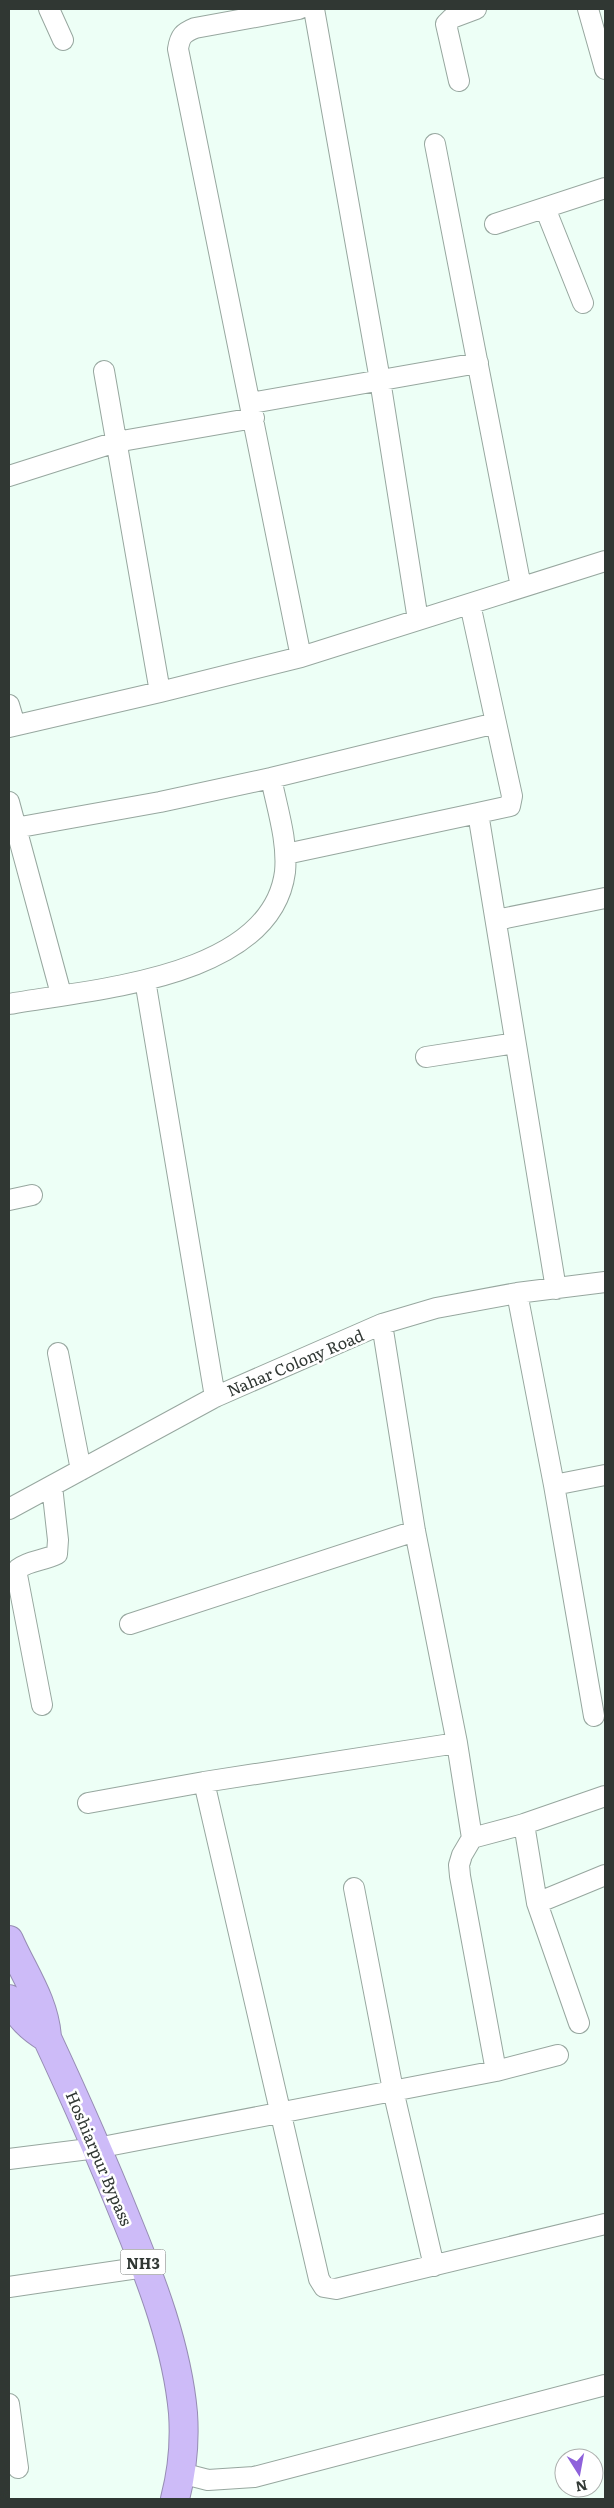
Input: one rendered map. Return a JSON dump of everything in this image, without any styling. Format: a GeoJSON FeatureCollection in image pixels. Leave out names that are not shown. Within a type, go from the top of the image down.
{"type":"FeatureCollection","features":[{"type":"Feature","properties":{"kind":"highway","name":"Hoshiarpur Bypass"},"geometry":{"type":"LineString","coordinates":[[9,1940],[46,2019],[47,2038],[97,2148],[157,2298],[173,2359],[183,2414],[181,2473],[175,2499]]}},
{"type":"Feature","properties":{"kind":"highway"},"geometry":{"type":"LineString","coordinates":[[9,1999],[20,2018],[28,2026],[47,2038]]}},
{"type":"Feature","properties":{"kind":"street"},"geometry":{"type":"LineString","coordinates":[[49,9],[63,40]]}},
{"type":"Feature","properties":{"kind":"street"},"geometry":{"type":"LineString","coordinates":[[299,9],[195,28],[184,32],[178,49],[301,656]]}},
{"type":"Feature","properties":{"kind":"street"},"geometry":{"type":"LineString","coordinates":[[314,9],[380,380],[418,620]]}},
{"type":"Feature","properties":{"kind":"street"},"geometry":{"type":"LineString","coordinates":[[459,81],[446,24],[452,18],[476,9]]}},
{"type":"Feature","properties":{"kind":"street"},"geometry":{"type":"LineString","coordinates":[[588,9],[605,68]]}},
{"type":"Feature","properties":{"kind":"street"},"geometry":{"type":"LineString","coordinates":[[435,144],[521,587]]}},
{"type":"Feature","properties":{"kind":"street"},"geometry":{"type":"LineString","coordinates":[[495,224],[605,188]]}},
{"type":"Feature","properties":{"kind":"street"},"geometry":{"type":"LineString","coordinates":[[545,208],[583,303]]}},
{"type":"Feature","properties":{"kind":"street"},"geometry":{"type":"LineString","coordinates":[[9,476],[116,442],[380,380],[478,363]]}},
{"type":"Feature","properties":{"kind":"street"},"geometry":{"type":"LineString","coordinates":[[104,371],[160,692]]}},
{"type":"Feature","properties":{"kind":"street"},"geometry":{"type":"LineString","coordinates":[[9,704],[12,726],[160,692],[301,656],[605,560]]}},
{"type":"Feature","properties":{"kind":"street"},"geometry":{"type":"LineString","coordinates":[[286,854],[504,809],[510,806],[513,801],[470,604]]}},
{"type":"Feature","properties":{"kind":"street"},"geometry":{"type":"LineString","coordinates":[[15,828],[160,802],[271,778],[496,723]]}},
{"type":"Feature","properties":{"kind":"street"},"geometry":{"type":"LineString","coordinates":[[9,1004],[145,980],[197,965],[222,954],[246,937],[266,916],[280,890],[284,874],[286,854],[271,778]]}},
{"type":"Feature","properties":{"kind":"street"},"geometry":{"type":"LineString","coordinates":[[9,802],[61,994]]}},
{"type":"Feature","properties":{"kind":"street"},"geometry":{"type":"LineString","coordinates":[[478,813],[556,1289]]}},
{"type":"Feature","properties":{"kind":"street"},"geometry":{"type":"LineString","coordinates":[[496,920],[605,898]]}},
{"type":"Feature","properties":{"kind":"street"},"geometry":{"type":"LineString","coordinates":[[145,980],[215,1397]]}},
{"type":"Feature","properties":{"kind":"street"},"geometry":{"type":"LineString","coordinates":[[426,1057],[515,1043]]}},
{"type":"Feature","properties":{"kind":"street"},"geometry":{"type":"LineString","coordinates":[[9,1200],[32,1195]]}},
{"type":"Feature","properties":{"kind":"street","name":"Nahar Colony Road"},"geometry":{"type":"LineString","coordinates":[[9,1509],[215,1397],[382,1324],[436,1308],[517,1293],[605,1282]]}},
{"type":"Feature","properties":{"kind":"street"},"geometry":{"type":"LineString","coordinates":[[517,1293],[554,1484],[594,1716]]}},
{"type":"Feature","properties":{"kind":"street"},"geometry":{"type":"LineString","coordinates":[[382,1324],[415,1531],[457,1743],[472,1838],[462,1855],[459,1865],[460,1876],[496,2070]]}},
{"type":"Feature","properties":{"kind":"street"},"geometry":{"type":"LineString","coordinates":[[58,1353],[81,1470]]}},
{"type":"Feature","properties":{"kind":"street"},"geometry":{"type":"LineString","coordinates":[[554,1484],[605,1475]]}},
{"type":"Feature","properties":{"kind":"street"},"geometry":{"type":"LineString","coordinates":[[42,1706],[17,1575],[18,1569],[24,1564],[49,1558],[56,1554],[58,1540],[52,1486]]}},
{"type":"Feature","properties":{"kind":"street"},"geometry":{"type":"LineString","coordinates":[[130,1624],[415,1531]]}},
{"type":"Feature","properties":{"kind":"street"},"geometry":{"type":"LineString","coordinates":[[88,1803],[204,1782],[457,1743]]}},
{"type":"Feature","properties":{"kind":"street"},"geometry":{"type":"LineString","coordinates":[[204,1782],[319,2279],[324,2287],[336,2289],[605,2224]]}},
{"type":"Feature","properties":{"kind":"street"},"geometry":{"type":"LineString","coordinates":[[472,1838],[524,1824],[605,1796]]}},
{"type":"Feature","properties":{"kind":"street"},"geometry":{"type":"LineString","coordinates":[[524,1824],[537,1903],[579,2023]]}},
{"type":"Feature","properties":{"kind":"street"},"geometry":{"type":"LineString","coordinates":[[537,1903],[605,1875]]}},
{"type":"Feature","properties":{"kind":"street"},"geometry":{"type":"LineString","coordinates":[[354,1888],[393,2090],[434,2266]]}},
{"type":"Feature","properties":{"kind":"street"},"geometry":{"type":"LineString","coordinates":[[9,2159],[97,2148],[496,2070],[558,2055]]}},
{"type":"Feature","properties":{"kind":"street"},"geometry":{"type":"LineString","coordinates":[[9,2287],[145,2267]]}},
{"type":"Feature","properties":{"kind":"street"},"geometry":{"type":"LineString","coordinates":[[181,2473],[208,2480],[254,2477],[605,2385]]}},
{"type":"Feature","properties":{"kind":"street"},"geometry":{"type":"LineString","coordinates":[[9,2404],[18,2468]]}}]}
